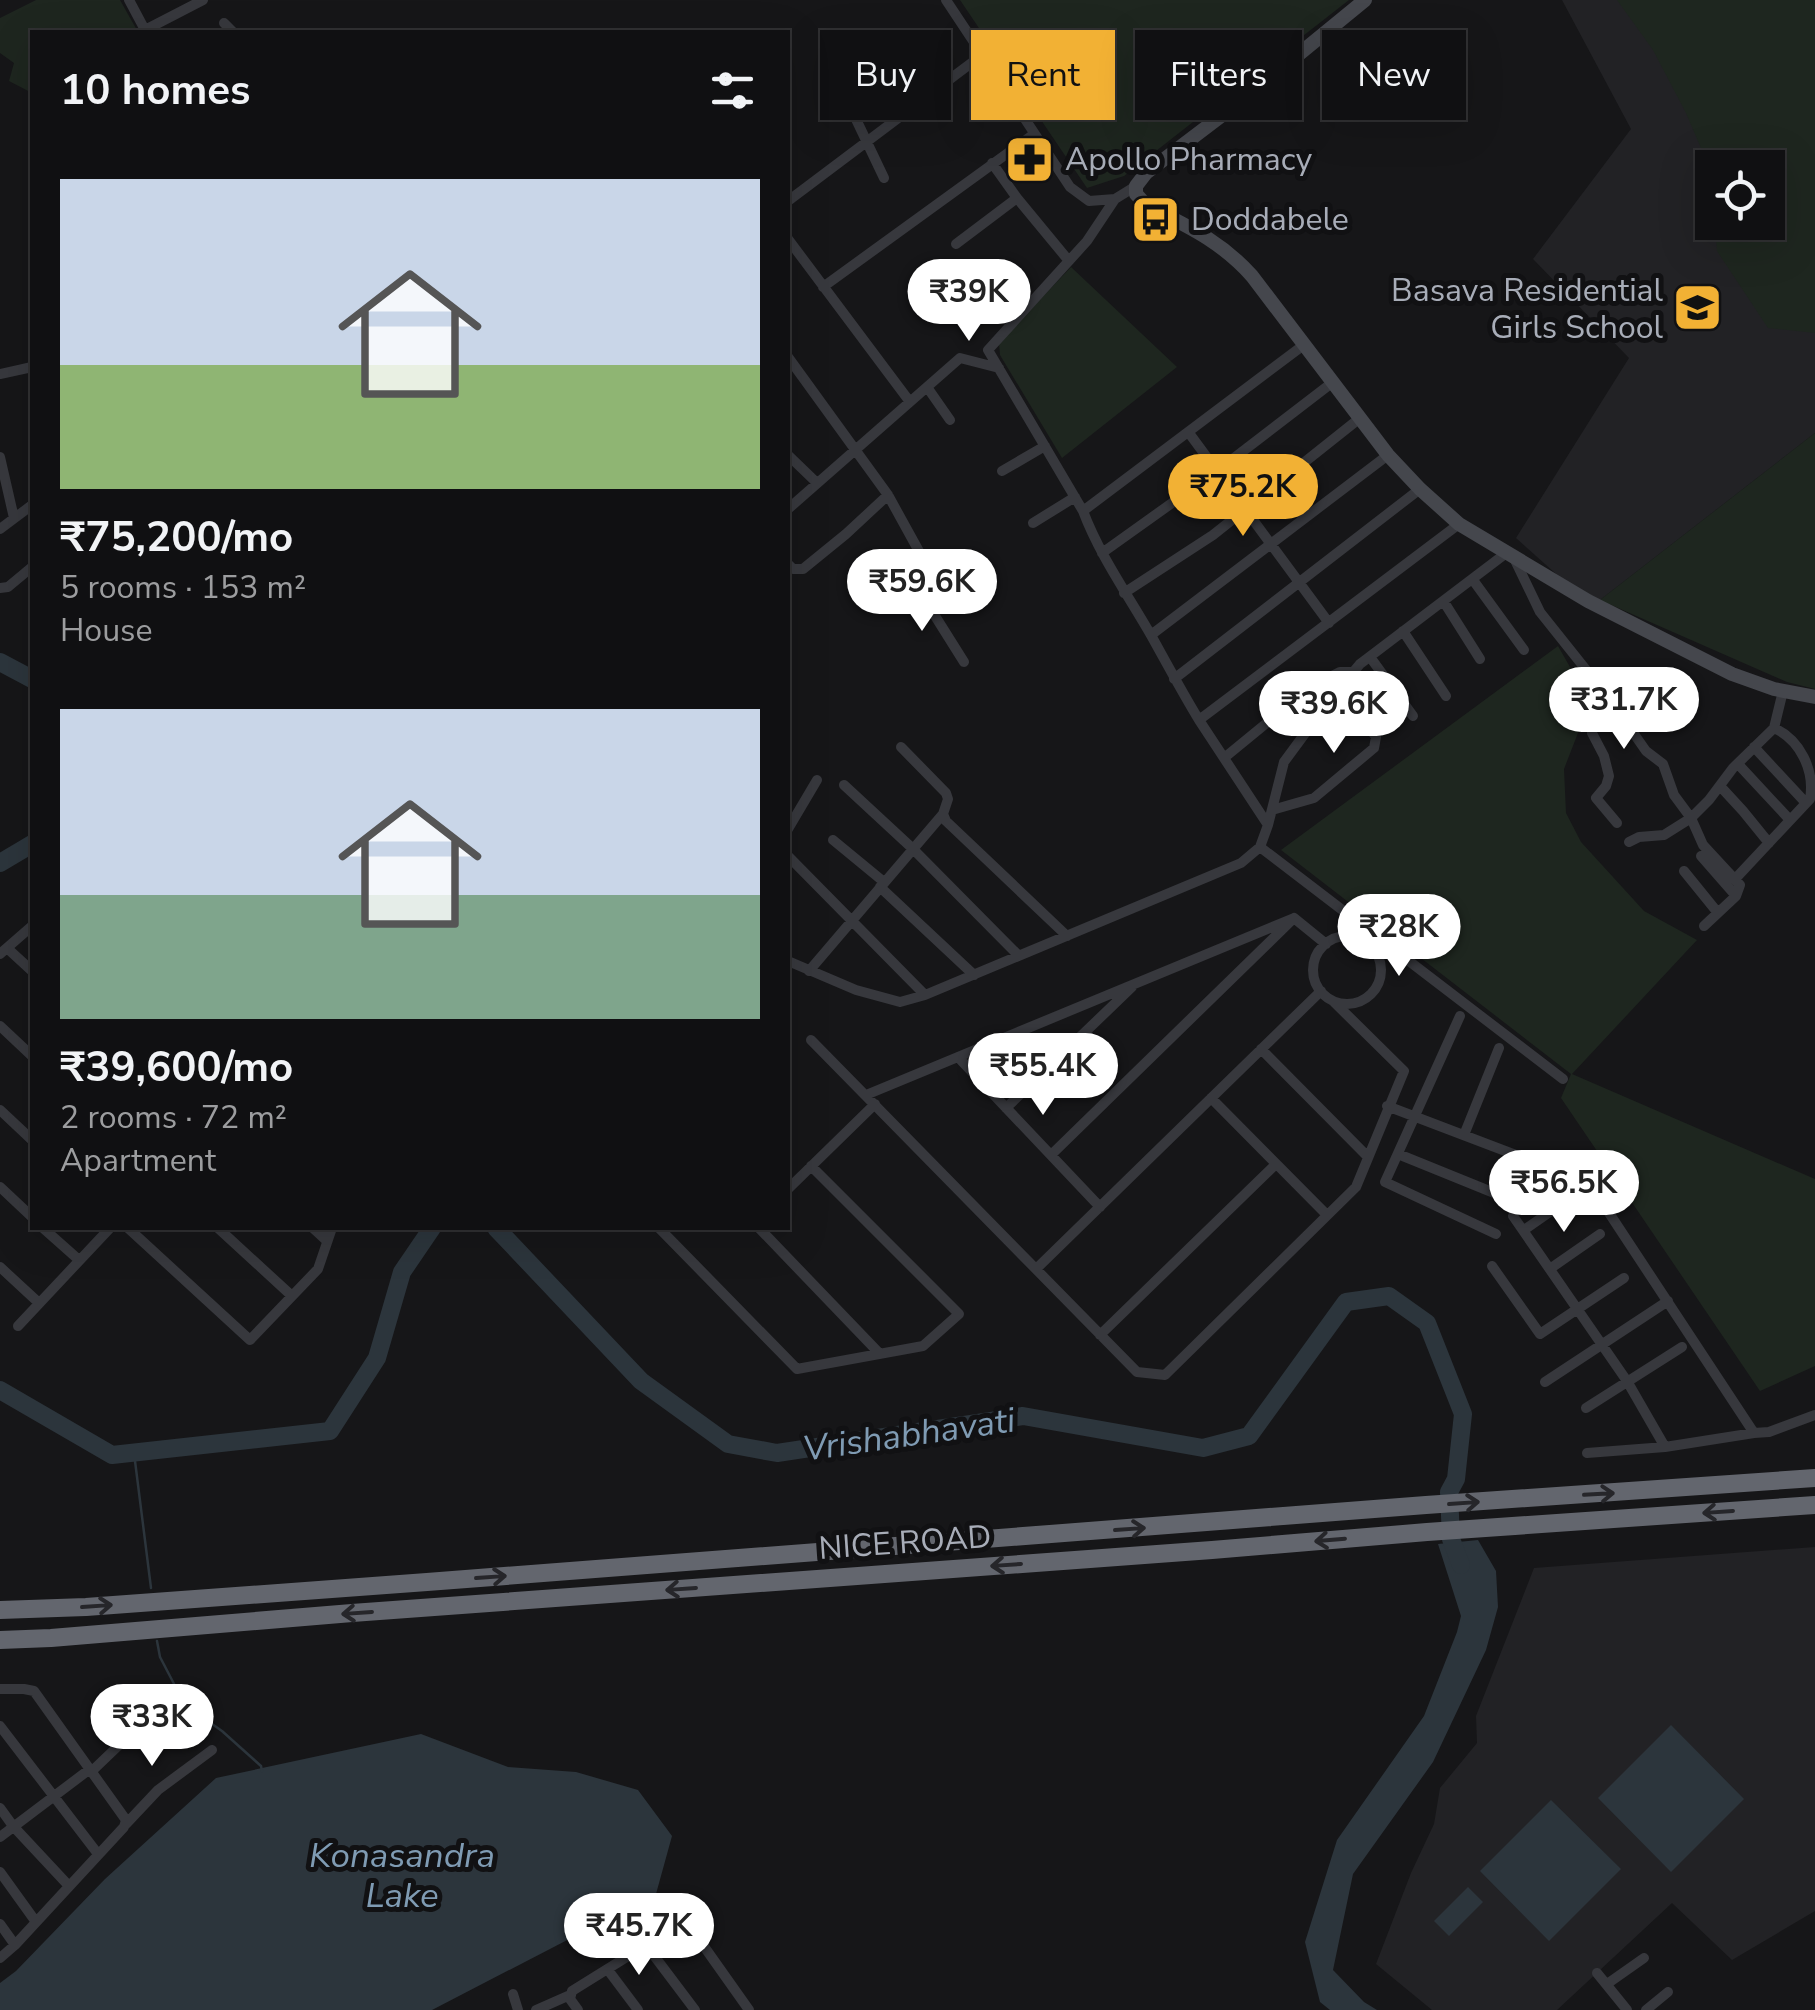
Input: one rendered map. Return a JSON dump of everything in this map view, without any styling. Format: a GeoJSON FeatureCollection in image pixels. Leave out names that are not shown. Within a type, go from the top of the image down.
{"type":"FeatureCollection","features":[{"type":"Feature","properties":{"kind":"highway","name":"NICE ROAD"},"geometry":{"type":"LineString","coordinates":[[0,1610],[446,1581],[1815,1478]]}},
{"type":"Feature","properties":{"kind":"highway","name":"NICE ROAD"},"geometry":{"type":"LineString","coordinates":[[0,1640],[1815,1505]]}},
{"type":"Feature","properties":{"kind":"street"},"geometry":{"type":"LineString","coordinates":[[129,0],[142,30]]}},
{"type":"Feature","properties":{"kind":"street"},"geometry":{"type":"LineString","coordinates":[[144,30],[203,0]]}},
{"type":"Feature","properties":{"kind":"street"},"geometry":{"type":"LineString","coordinates":[[946,0],[971,38]]}},
{"type":"Feature","properties":{"kind":"street"},"geometry":{"type":"LineString","coordinates":[[1268,826],[1198,720],[1124,593],[1083,511],[988,350],[1086,241],[1115,199],[1364,0]]}},
{"type":"Feature","properties":{"kind":"street"},"geometry":{"type":"LineString","coordinates":[[224,23],[231,30]]}},
{"type":"Feature","properties":{"kind":"street"},"geometry":{"type":"LineString","coordinates":[[790,200],[971,63]]}},
{"type":"Feature","properties":{"kind":"street"},"geometry":{"type":"LineString","coordinates":[[856,120],[884,178]]}},
{"type":"Feature","properties":{"kind":"street"},"geometry":{"type":"LineString","coordinates":[[1025,120],[1070,187],[1089,201],[1115,199]]}},
{"type":"Feature","properties":{"kind":"street"},"geometry":{"type":"LineString","coordinates":[[823,287],[1034,134]]}},
{"type":"Feature","properties":{"kind":"street"},"geometry":{"type":"LineString","coordinates":[[992,163],[1069,261]]}},
{"type":"Feature","properties":{"kind":"street"},"geometry":{"type":"LineString","coordinates":[[1136,186],[1136,194],[1146,206],[1205,235],[1235,258],[1388,455],[1458,524],[1588,601],[1732,674],[1815,697]]}},
{"type":"Feature","properties":{"kind":"street"},"geometry":{"type":"LineString","coordinates":[[956,244],[1017,198]]}},
{"type":"Feature","properties":{"kind":"street"},"geometry":{"type":"LineString","coordinates":[[790,243],[910,402]]}},
{"type":"Feature","properties":{"kind":"street"},"geometry":{"type":"LineString","coordinates":[[1083,511],[1304,344]]}},
{"type":"Feature","properties":{"kind":"street"},"geometry":{"type":"LineString","coordinates":[[790,507],[960,358],[1000,369]]}},
{"type":"Feature","properties":{"kind":"street"},"geometry":{"type":"LineString","coordinates":[[790,360],[888,495],[930,571],[898,594]]}},
{"type":"Feature","properties":{"kind":"street"},"geometry":{"type":"LineString","coordinates":[[0,374],[30,371]]}},
{"type":"Feature","properties":{"kind":"street"},"geometry":{"type":"LineString","coordinates":[[1102,553],[1332,382]]}},
{"type":"Feature","properties":{"kind":"street"},"geometry":{"type":"LineString","coordinates":[[927,387],[950,420]]}},
{"type":"Feature","properties":{"kind":"street"},"geometry":{"type":"LineString","coordinates":[[1124,593],[1213,535],[1360,418]]}},
{"type":"Feature","properties":{"kind":"street"},"geometry":{"type":"LineString","coordinates":[[1188,432],[1328,623]]}},
{"type":"Feature","properties":{"kind":"street"},"geometry":{"type":"LineString","coordinates":[[1002,470],[1044,446]]}},
{"type":"Feature","properties":{"kind":"street"},"geometry":{"type":"LineString","coordinates":[[1151,635],[1388,455]]}},
{"type":"Feature","properties":{"kind":"street"},"geometry":{"type":"LineString","coordinates":[[790,457],[817,484]]}},
{"type":"Feature","properties":{"kind":"street"},"geometry":{"type":"LineString","coordinates":[[0,458],[14,518]]}},
{"type":"Feature","properties":{"kind":"street"},"geometry":{"type":"LineString","coordinates":[[1174,678],[1420,490]]}},
{"type":"Feature","properties":{"kind":"street"},"geometry":{"type":"LineString","coordinates":[[790,566],[802,568],[888,495]]}},
{"type":"Feature","properties":{"kind":"street"},"geometry":{"type":"LineString","coordinates":[[1033,523],[1074,497]]}},
{"type":"Feature","properties":{"kind":"street"},"geometry":{"type":"LineString","coordinates":[[0,528],[30,506]]}},
{"type":"Feature","properties":{"kind":"street"},"geometry":{"type":"LineString","coordinates":[[1198,720],[1458,524]]}},
{"type":"Feature","properties":{"kind":"street"},"geometry":{"type":"LineString","coordinates":[[790,962],[856,990],[900,1002],[925,995],[1241,862],[1260,847],[1284,762],[1354,672],[1403,631],[1509,556]]}},
{"type":"Feature","properties":{"kind":"street"},"geometry":{"type":"LineString","coordinates":[[1509,556],[1540,612],[1646,751],[1664,764],[1674,795],[1703,845],[1736,878],[1740,888],[1736,896],[1704,926]]}},
{"type":"Feature","properties":{"kind":"street"},"geometry":{"type":"LineString","coordinates":[[0,588],[8,587],[30,569]]}},
{"type":"Feature","properties":{"kind":"street"},"geometry":{"type":"LineString","coordinates":[[1473,580],[1524,650]]}},
{"type":"Feature","properties":{"kind":"street"},"geometry":{"type":"LineString","coordinates":[[914,584],[964,662]]}},
{"type":"Feature","properties":{"kind":"street"},"geometry":{"type":"LineString","coordinates":[[1444,602],[1480,659]]}},
{"type":"Feature","properties":{"kind":"street"},"geometry":{"type":"LineString","coordinates":[[1403,631],[1446,696]]}},
{"type":"Feature","properties":{"kind":"street"},"geometry":{"type":"LineString","coordinates":[[1370,657],[1414,716]]}},
{"type":"Feature","properties":{"kind":"street"},"geometry":{"type":"LineString","coordinates":[[1224,758],[1332,676],[1354,672]]}},
{"type":"Feature","properties":{"kind":"street"},"geometry":{"type":"LineString","coordinates":[[1597,684],[1592,733],[1610,776],[1596,798],[1617,824]]}},
{"type":"Feature","properties":{"kind":"street"},"geometry":{"type":"LineString","coordinates":[[1272,810],[1314,798],[1374,748],[1376,737],[1341,688]]}},
{"type":"Feature","properties":{"kind":"street"},"geometry":{"type":"LineString","coordinates":[[1629,842],[1664,835],[1690,818],[1774,728],[1783,691]]}},
{"type":"Feature","properties":{"kind":"street"},"geometry":{"type":"LineString","coordinates":[[1736,878],[1812,793],[1808,761],[1774,728]]}},
{"type":"Feature","properties":{"kind":"street"},"geometry":{"type":"LineString","coordinates":[[1754,747],[1806,803]]}},
{"type":"Feature","properties":{"kind":"street"},"geometry":{"type":"LineString","coordinates":[[810,971],[943,814],[946,793],[900,748]]}},
{"type":"Feature","properties":{"kind":"street"},"geometry":{"type":"LineString","coordinates":[[1738,764],[1790,820]]}},
{"type":"Feature","properties":{"kind":"street"},"geometry":{"type":"LineString","coordinates":[[790,827],[817,780]]}},
{"type":"Feature","properties":{"kind":"street"},"geometry":{"type":"LineString","coordinates":[[844,785],[1018,956]]}},
{"type":"Feature","properties":{"kind":"street"},"geometry":{"type":"LineString","coordinates":[[1720,786],[1769,843]]}},
{"type":"Feature","properties":{"kind":"street"},"geometry":{"type":"LineString","coordinates":[[943,814],[946,822],[1067,936]]}},
{"type":"Feature","properties":{"kind":"street"},"geometry":{"type":"LineString","coordinates":[[833,840],[974,974]]}},
{"type":"Feature","properties":{"kind":"street"},"geometry":{"type":"LineString","coordinates":[[1260,847],[1564,1079]]}},
{"type":"Feature","properties":{"kind":"street"},"geometry":{"type":"LineString","coordinates":[[1701,856],[1736,896]]}},
{"type":"Feature","properties":{"kind":"street"},"geometry":{"type":"LineString","coordinates":[[790,858],[925,995]]}},
{"type":"Feature","properties":{"kind":"street"},"geometry":{"type":"LineString","coordinates":[[1684,870],[1718,913]]}},
{"type":"Feature","properties":{"kind":"street"},"geometry":{"type":"LineString","coordinates":[[1294,918],[1326,944]]}},
{"type":"Feature","properties":{"kind":"street"},"geometry":{"type":"LineString","coordinates":[[790,1187],[871,1099],[958,1057],[1294,918]]}},
{"type":"Feature","properties":{"kind":"street"},"geometry":{"type":"LineString","coordinates":[[1050,1155],[1294,918]]}},
{"type":"Feature","properties":{"kind":"street"},"geometry":{"type":"LineString","coordinates":[[1346,937],[1356,921]]}},
{"type":"Feature","properties":{"kind":"street"},"geometry":{"type":"LineString","coordinates":[[30,928],[4,951],[30,970]]}},
{"type":"Feature","properties":{"kind":"street"},"geometry":{"type":"LineString","coordinates":[[812,1040],[1137,1372],[1165,1376],[1356,1186],[1404,1071],[1320,991],[1314,976],[1314,963],[1326,944],[1336,938],[1356,938],[1370,945],[1378,956],[1378,985],[1363,1000],[1350,1004],[1334,1002]]}},
{"type":"Feature","properties":{"kind":"street"},"geometry":{"type":"LineString","coordinates":[[1381,968],[1400,954]]}},
{"type":"Feature","properties":{"kind":"street"},"geometry":{"type":"LineString","coordinates":[[1006,1108],[1137,983]]}},
{"type":"Feature","properties":{"kind":"street"},"geometry":{"type":"LineString","coordinates":[[1036,1270],[1320,991]]}},
{"type":"Feature","properties":{"kind":"street"},"geometry":{"type":"LineString","coordinates":[[1460,1016],[1385,1182],[1496,1234]]}},
{"type":"Feature","properties":{"kind":"street"},"geometry":{"type":"LineString","coordinates":[[0,1026],[30,1054]]}},
{"type":"Feature","properties":{"kind":"street"},"geometry":{"type":"LineString","coordinates":[[1464,1136],[1499,1048]]}},
{"type":"Feature","properties":{"kind":"street"},"geometry":{"type":"LineString","coordinates":[[1261,1050],[1368,1157]]}},
{"type":"Feature","properties":{"kind":"street"},"geometry":{"type":"LineString","coordinates":[[958,1057],[1100,1207]]}},
{"type":"Feature","properties":{"kind":"street"},"geometry":{"type":"LineString","coordinates":[[1212,1098],[1327,1215]]}},
{"type":"Feature","properties":{"kind":"street"},"geometry":{"type":"LineString","coordinates":[[1388,1106],[1529,1160]]}},
{"type":"Feature","properties":{"kind":"street"},"geometry":{"type":"LineString","coordinates":[[0,1110],[30,1138]]}},
{"type":"Feature","properties":{"kind":"street"},"geometry":{"type":"LineString","coordinates":[[1398,1154],[1509,1199]]}},
{"type":"Feature","properties":{"kind":"street"},"geometry":{"type":"LineString","coordinates":[[1100,1335],[1276,1164]]}},
{"type":"Feature","properties":{"kind":"street"},"geometry":{"type":"LineString","coordinates":[[661,1230],[797,1369],[923,1346],[959,1314],[811,1166]]}},
{"type":"Feature","properties":{"kind":"street"},"geometry":{"type":"LineString","coordinates":[[1524,1230],[1590,1184],[1754,1433]]}},
{"type":"Feature","properties":{"kind":"street"},"geometry":{"type":"LineString","coordinates":[[0,1187],[30,1215]]}},
{"type":"Feature","properties":{"kind":"street"},"geometry":{"type":"LineString","coordinates":[[1513,1216],[1602,1344],[1665,1447]]}},
{"type":"Feature","properties":{"kind":"street"},"geometry":{"type":"LineString","coordinates":[[46,1230],[79,1260]]}},
{"type":"Feature","properties":{"kind":"street"},"geometry":{"type":"LineString","coordinates":[[18,1326],[108,1230]]}},
{"type":"Feature","properties":{"kind":"street"},"geometry":{"type":"LineString","coordinates":[[130,1230],[250,1340],[318,1269],[331,1230]]}},
{"type":"Feature","properties":{"kind":"street"},"geometry":{"type":"LineString","coordinates":[[220,1230],[292,1296]]}},
{"type":"Feature","properties":{"kind":"street"},"geometry":{"type":"LineString","coordinates":[[315,1230],[326,1240]]}},
{"type":"Feature","properties":{"kind":"street"},"geometry":{"type":"LineString","coordinates":[[760,1230],[880,1354]]}},
{"type":"Feature","properties":{"kind":"street"},"geometry":{"type":"LineString","coordinates":[[1551,1268],[1600,1234]]}},
{"type":"Feature","properties":{"kind":"street"},"geometry":{"type":"LineString","coordinates":[[1492,1266],[1540,1334],[1624,1278]]}},
{"type":"Feature","properties":{"kind":"street"},"geometry":{"type":"LineString","coordinates":[[0,1267],[39,1303]]}},
{"type":"Feature","properties":{"kind":"street"},"geometry":{"type":"LineString","coordinates":[[1546,1382],[1668,1301]]}},
{"type":"Feature","properties":{"kind":"street"},"geometry":{"type":"LineString","coordinates":[[1586,1408],[1682,1347]]}},
{"type":"Feature","properties":{"kind":"street"},"geometry":{"type":"LineString","coordinates":[[1587,1453],[1769,1432],[1815,1415]]}},
{"type":"Feature","properties":{"kind":"street"},"geometry":{"type":"LineString","coordinates":[[0,1689],[34,1691],[125,1817],[126,1824]]}},
{"type":"Feature","properties":{"kind":"street"},"geometry":{"type":"LineString","coordinates":[[0,1837],[91,1770],[140,1725]]}},
{"type":"Feature","properties":{"kind":"street"},"geometry":{"type":"LineString","coordinates":[[0,1726],[98,1854]]}},
{"type":"Feature","properties":{"kind":"street"},"geometry":{"type":"LineString","coordinates":[[0,1958],[158,1790],[212,1750]]}},
{"type":"Feature","properties":{"kind":"street"},"geometry":{"type":"LineString","coordinates":[[0,1808],[69,1886]]}},
{"type":"Feature","properties":{"kind":"street"},"geometry":{"type":"LineString","coordinates":[[0,1872],[36,1922]]}},
{"type":"Feature","properties":{"kind":"street"},"geometry":{"type":"LineString","coordinates":[[0,1924],[15,1945]]}},
{"type":"Feature","properties":{"kind":"street"},"geometry":{"type":"LineString","coordinates":[[536,2010],[570,1995],[646,1945],[695,2010]]}},
{"type":"Feature","properties":{"kind":"street"},"geometry":{"type":"LineString","coordinates":[[702,1945],[749,2010]]}},
{"type":"Feature","properties":{"kind":"street"},"geometry":{"type":"LineString","coordinates":[[1607,1984],[1644,1958]]}},
{"type":"Feature","properties":{"kind":"street"},"geometry":{"type":"LineString","coordinates":[[608,1970],[638,2010]]}},
{"type":"Feature","properties":{"kind":"street"},"geometry":{"type":"LineString","coordinates":[[1597,1973],[1626,2010]]}},
{"type":"Feature","properties":{"kind":"street"},"geometry":{"type":"LineString","coordinates":[[1646,2010],[1668,1992]]}},
{"type":"Feature","properties":{"kind":"street"},"geometry":{"type":"LineString","coordinates":[[514,1994],[518,2010]]}},
{"type":"Feature","properties":{"kind":"street"},"geometry":{"type":"LineString","coordinates":[[570,1995],[578,2010]]}},
{"type":"Feature","properties":{"kind":"shaded area"},"geometry":{"type":"Polygon","coordinates":[[[36,0],[120,0],[137,30],[30,30],[30,92],[9,81],[14,63],[0,53],[0,18],[36,0]]]}},
{"type":"Feature","properties":{"kind":"shaded area"},"geometry":{"type":"Polygon","coordinates":[[[960,0],[1349,0],[1302,37],[1302,30],[1135,30],[1135,120],[1196,120],[1124,176],[1087,188],[1041,120],[1115,120],[1115,30],[980,30],[960,0]]]}},
{"type":"Feature","properties":{"kind":"shaded area","name":"Basava Residential Girls School"},"geometry":{"type":"Polygon","coordinates":[[[1562,0],[1815,0],[1815,433],[1600,600],[1564,581],[1516,538],[1629,358],[1533,259],[1631,129],[1562,0]]]}},
{"type":"Feature","properties":{"kind":"shaded area"},"geometry":{"type":"Polygon","coordinates":[[[1617,0],[1815,0],[1815,333],[1768,328],[1717,251],[1716,240],[1785,240],[1785,150],[1702,150],[1653,50],[1617,0]]]}},
{"type":"Feature","properties":{"kind":"shaded area"},"geometry":{"type":"Polygon","coordinates":[[[1071,267],[1177,367],[1062,458],[1000,355],[999,343],[1071,267]]]}},
{"type":"Feature","properties":{"kind":"shaded area"},"geometry":{"type":"Polygon","coordinates":[[[1815,433],[1815,689],[1787,682],[1600,600],[1815,433]]]}},
{"type":"Feature","properties":{"kind":"shaded area"},"geometry":{"type":"Polygon","coordinates":[[[1558,646],[1590,702],[1564,769],[1566,813],[1581,842],[1644,911],[1697,940],[1572,1074],[1815,1179],[1815,1366],[1760,1391],[1561,1098],[1571,1074],[1281,850],[1558,646]]]}},
{"type":"Feature","properties":{"kind":"shaded area"},"geometry":{"type":"Polygon","coordinates":[[[1815,1547],[1815,1911],[1732,1960],[1672,1903],[1557,2010],[1432,2010],[1376,1964],[1434,1824],[1440,1788],[1477,1743],[1476,1716],[1534,1568],[1815,1547]]]}},
{"type":"Feature","properties":{"kind":"water"},"geometry":{"type":"Polygon","coordinates":[[[1478,1540],[1496,1571],[1498,1607],[1486,1650],[1433,1762],[1353,1874],[1333,1970],[1377,2010],[1330,2010],[1320,2002],[1305,1942],[1337,1840],[1424,1716],[1457,1632],[1461,1616],[1438,1544],[1478,1540]]]}},
{"type":"Feature","properties":{"kind":"water"},"geometry":{"type":"Polygon","coordinates":[[[1671,1725],[1744,1799],[1671,1872],[1598,1798],[1671,1725]]]}},
{"type":"Feature","properties":{"kind":"water","name":"Konasandra Lake"},"geometry":{"type":"Polygon","coordinates":[[[421,1734],[508,1767],[576,1772],[638,1790],[672,1836],[656,1894],[432,2010],[0,2010],[0,1983],[105,1879],[216,1778],[421,1734]]]}},
{"type":"Feature","properties":{"kind":"water"},"geometry":{"type":"Polygon","coordinates":[[[1551,1800],[1621,1869],[1549,1941],[1480,1871],[1551,1800]]]}},
{"type":"Feature","properties":{"kind":"water"},"geometry":{"type":"Polygon","coordinates":[[[1468,1887],[1483,1902],[1449,1936],[1434,1921],[1468,1887]]]}},
{"type":"Feature","properties":{"kind":"waterway","name":"Vrishabhavati"},"geometry":{"type":"LineString","coordinates":[[0,662],[30,678]]}},
{"type":"Feature","properties":{"kind":"waterway","name":"Vrishabhavati"},"geometry":{"type":"LineString","coordinates":[[0,863],[30,845]]}},
{"type":"Feature","properties":{"kind":"waterway","name":"Vrishabhavati"},"geometry":{"type":"LineString","coordinates":[[0,1390],[112,1455],[330,1431],[377,1358],[402,1272],[431,1230]]}},
{"type":"Feature","properties":{"kind":"waterway","name":"Vrishabhavati"},"geometry":{"type":"LineString","coordinates":[[498,1230],[641,1381],[728,1444],[777,1453],[1023,1416],[1203,1448],[1249,1436],[1346,1302],[1389,1296],[1427,1323],[1463,1414],[1456,1479],[1449,1492],[1451,1539],[1461,1565]]}},
{"type":"Feature","properties":{"kind":"waterway"},"geometry":{"type":"LineString","coordinates":[[134,1453],[151,1588]]}},
{"type":"Feature","properties":{"kind":"waterway"},"geometry":{"type":"LineString","coordinates":[[157,1641],[160,1657],[185,1705],[222,1731],[262,1771]]}},
{"type":"Feature","properties":{"kind":"place","name":"Apollo Pharmacy"},"geometry":{"type":"Point","coordinates":[1030,159]}},
{"type":"Feature","properties":{"kind":"place","name":"Doddabele"},"geometry":{"type":"Point","coordinates":[1156,219]}},
{"type":"Feature","properties":{"kind":"place","name":"Basava Residential Girls School"},"geometry":{"type":"Point","coordinates":[1698,308]}}]}
